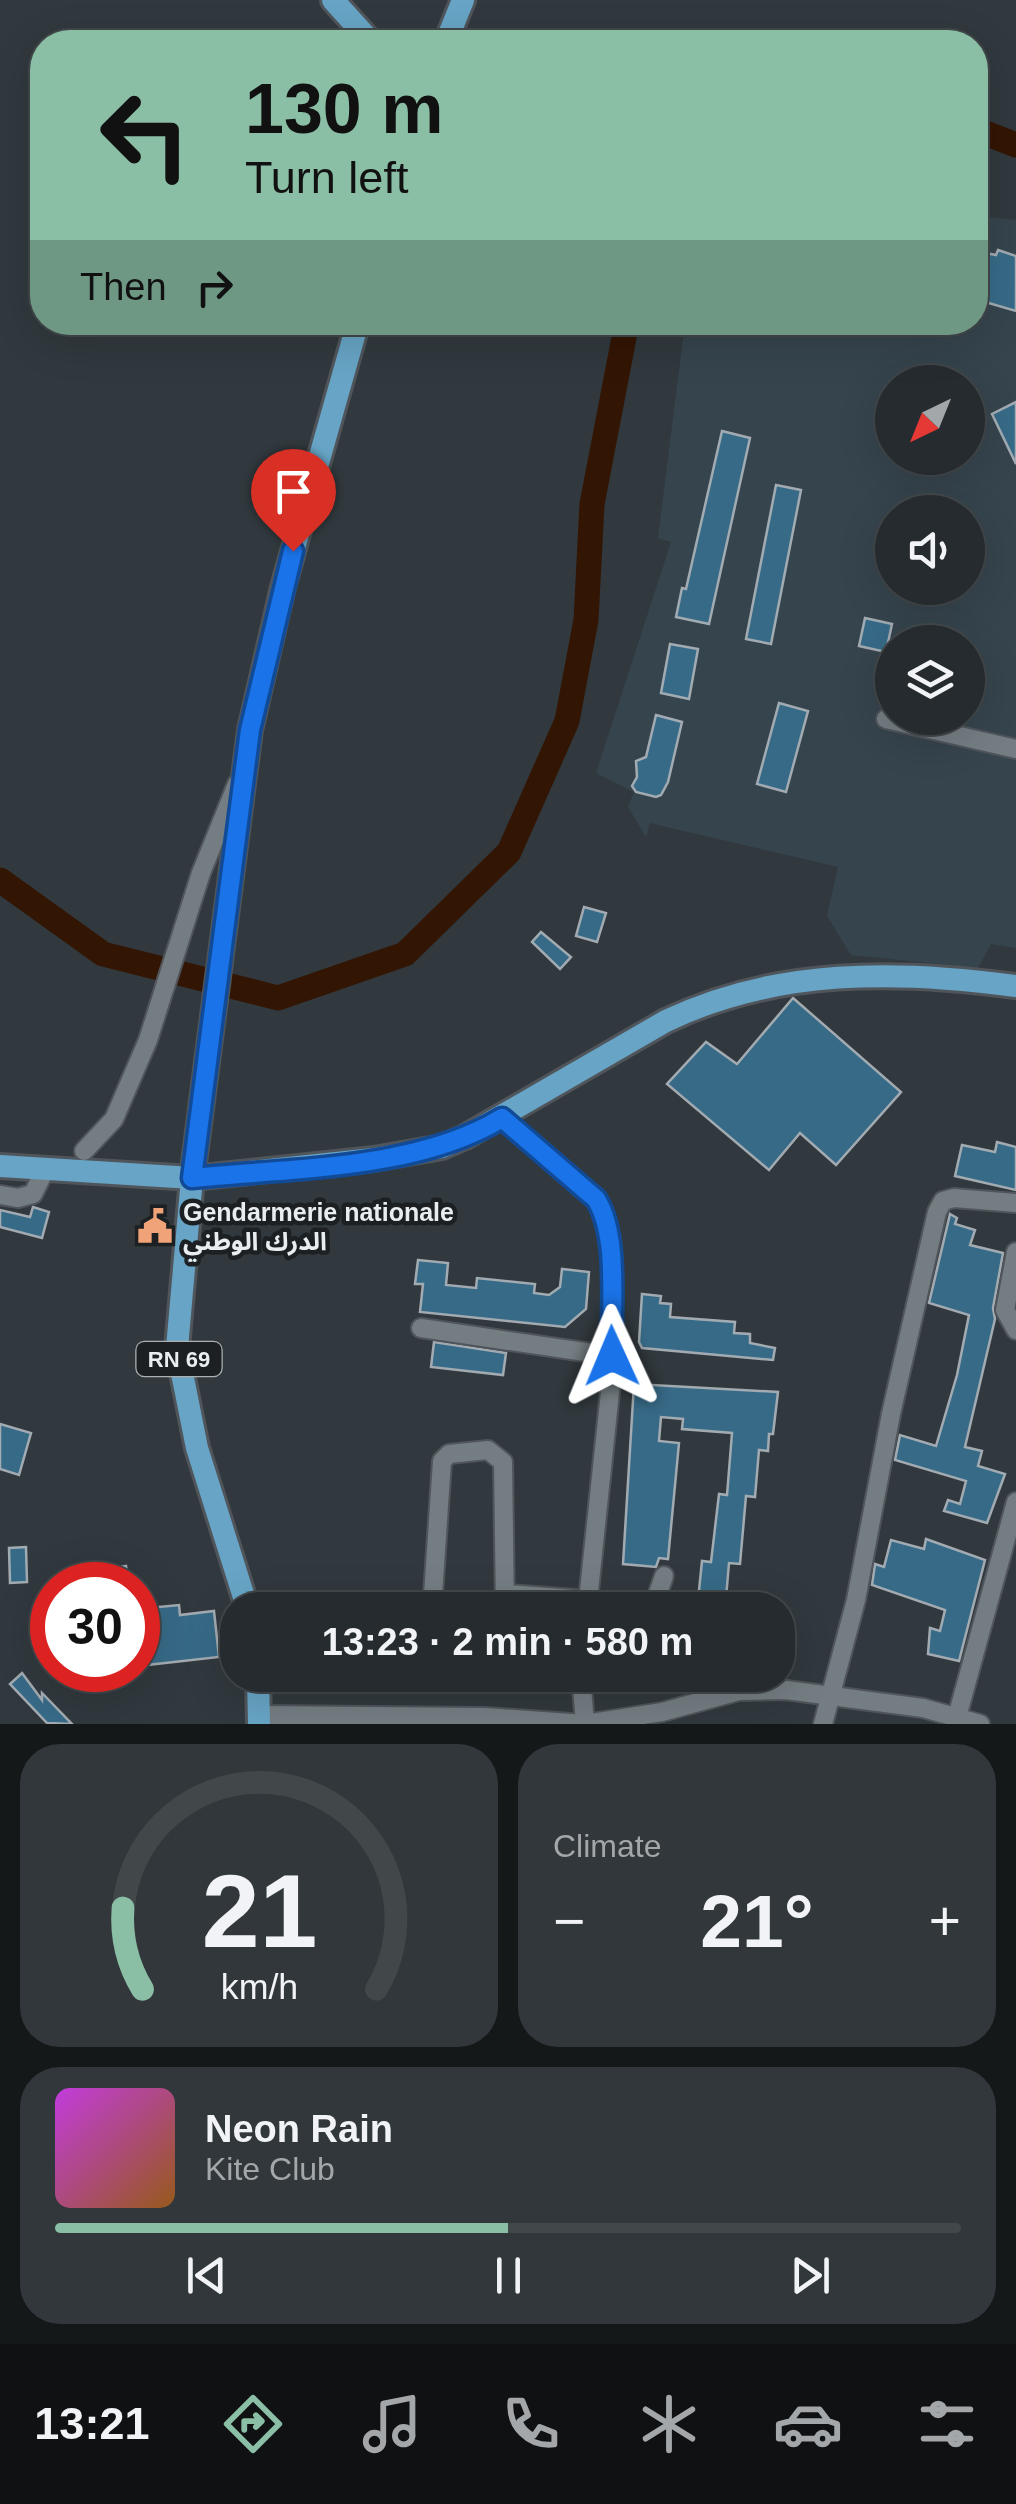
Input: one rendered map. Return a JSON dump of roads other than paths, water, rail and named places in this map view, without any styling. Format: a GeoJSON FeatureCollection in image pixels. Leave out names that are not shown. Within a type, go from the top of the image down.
{"type":"FeatureCollection","features":[{"type":"Feature","properties":{"kind":"main road"},"geometry":{"type":"LineString","coordinates":[[333,0],[360,30]]}},
{"type":"Feature","properties":{"kind":"main road"},"geometry":{"type":"LineString","coordinates":[[451,30],[463,0]]}},
{"type":"Feature","properties":{"kind":"main road","name":"RN 69"},"geometry":{"type":"LineString","coordinates":[[242,1592],[194,1435],[177,1348],[192,1178],[246,760],[283,587],[354,335]]}},
{"type":"Feature","properties":{"kind":"main road"},"geometry":{"type":"LineString","coordinates":[[0,1166],[44,1172],[192,1178],[374,1159],[442,1147],[502,1118],[666,1021],[765,988],[850,974],[1016,986]]}},
{"type":"Feature","properties":{"kind":"main road"},"geometry":{"type":"LineString","coordinates":[[258,1692],[259,1720]]}},
{"type":"Feature","properties":{"kind":"street"},"geometry":{"type":"LineString","coordinates":[[953,735],[1016,749]]}},
{"type":"Feature","properties":{"kind":"street"},"geometry":{"type":"LineString","coordinates":[[84,1151],[114,1118],[148,1040],[201,873],[246,760]]}},
{"type":"Feature","properties":{"kind":"street"},"geometry":{"type":"LineString","coordinates":[[502,1118],[596,1199],[604,1210],[610,1239],[612,1356],[588,1592]]}},
{"type":"Feature","properties":{"kind":"street"},"geometry":{"type":"LineString","coordinates":[[0,1194],[18,1198],[33,1194],[44,1172]]}},
{"type":"Feature","properties":{"kind":"street"},"geometry":{"type":"LineString","coordinates":[[823,1724],[856,1600],[891,1414],[937,1212],[943,1201],[954,1198],[1016,1203]]}},
{"type":"Feature","properties":{"kind":"street"},"geometry":{"type":"LineString","coordinates":[[1016,1252],[1004,1310],[1016,1330]]}},
{"type":"Feature","properties":{"kind":"street"},"geometry":{"type":"LineString","coordinates":[[420,1328],[612,1356]]}},
{"type":"Feature","properties":{"kind":"street"},"geometry":{"type":"LineString","coordinates":[[433,1592],[442,1461],[449,1454],[488,1450],[502,1462],[505,1592]]}},
{"type":"Feature","properties":{"kind":"street"},"geometry":{"type":"LineString","coordinates":[[957,1717],[1016,1502]]}},
{"type":"Feature","properties":{"kind":"street"},"geometry":{"type":"LineString","coordinates":[[658,1592],[664,1576]]}},
{"type":"Feature","properties":{"kind":"street"},"geometry":{"type":"LineString","coordinates":[[259,1720],[485,1717],[585,1724],[662,1712],[739,1692],[786,1690],[980,1724]]}},
{"type":"Feature","properties":{"kind":"street"},"geometry":{"type":"LineString","coordinates":[[582,1692],[585,1724]]}},
{"type":"Feature","properties":{"kind":"waterway"},"geometry":{"type":"LineString","coordinates":[[988,134],[1016,145]]}},
{"type":"Feature","properties":{"kind":"waterway"},"geometry":{"type":"LineString","coordinates":[[0,880],[103,954],[278,998],[405,954],[509,852],[567,721],[586,620],[592,504],[624,335]]}},
{"type":"Feature","properties":{"kind":"place","name":"Gendarmerie nationale الدرك الوطني"},"geometry":{"type":"Point","coordinates":[155,1226]}}]}
